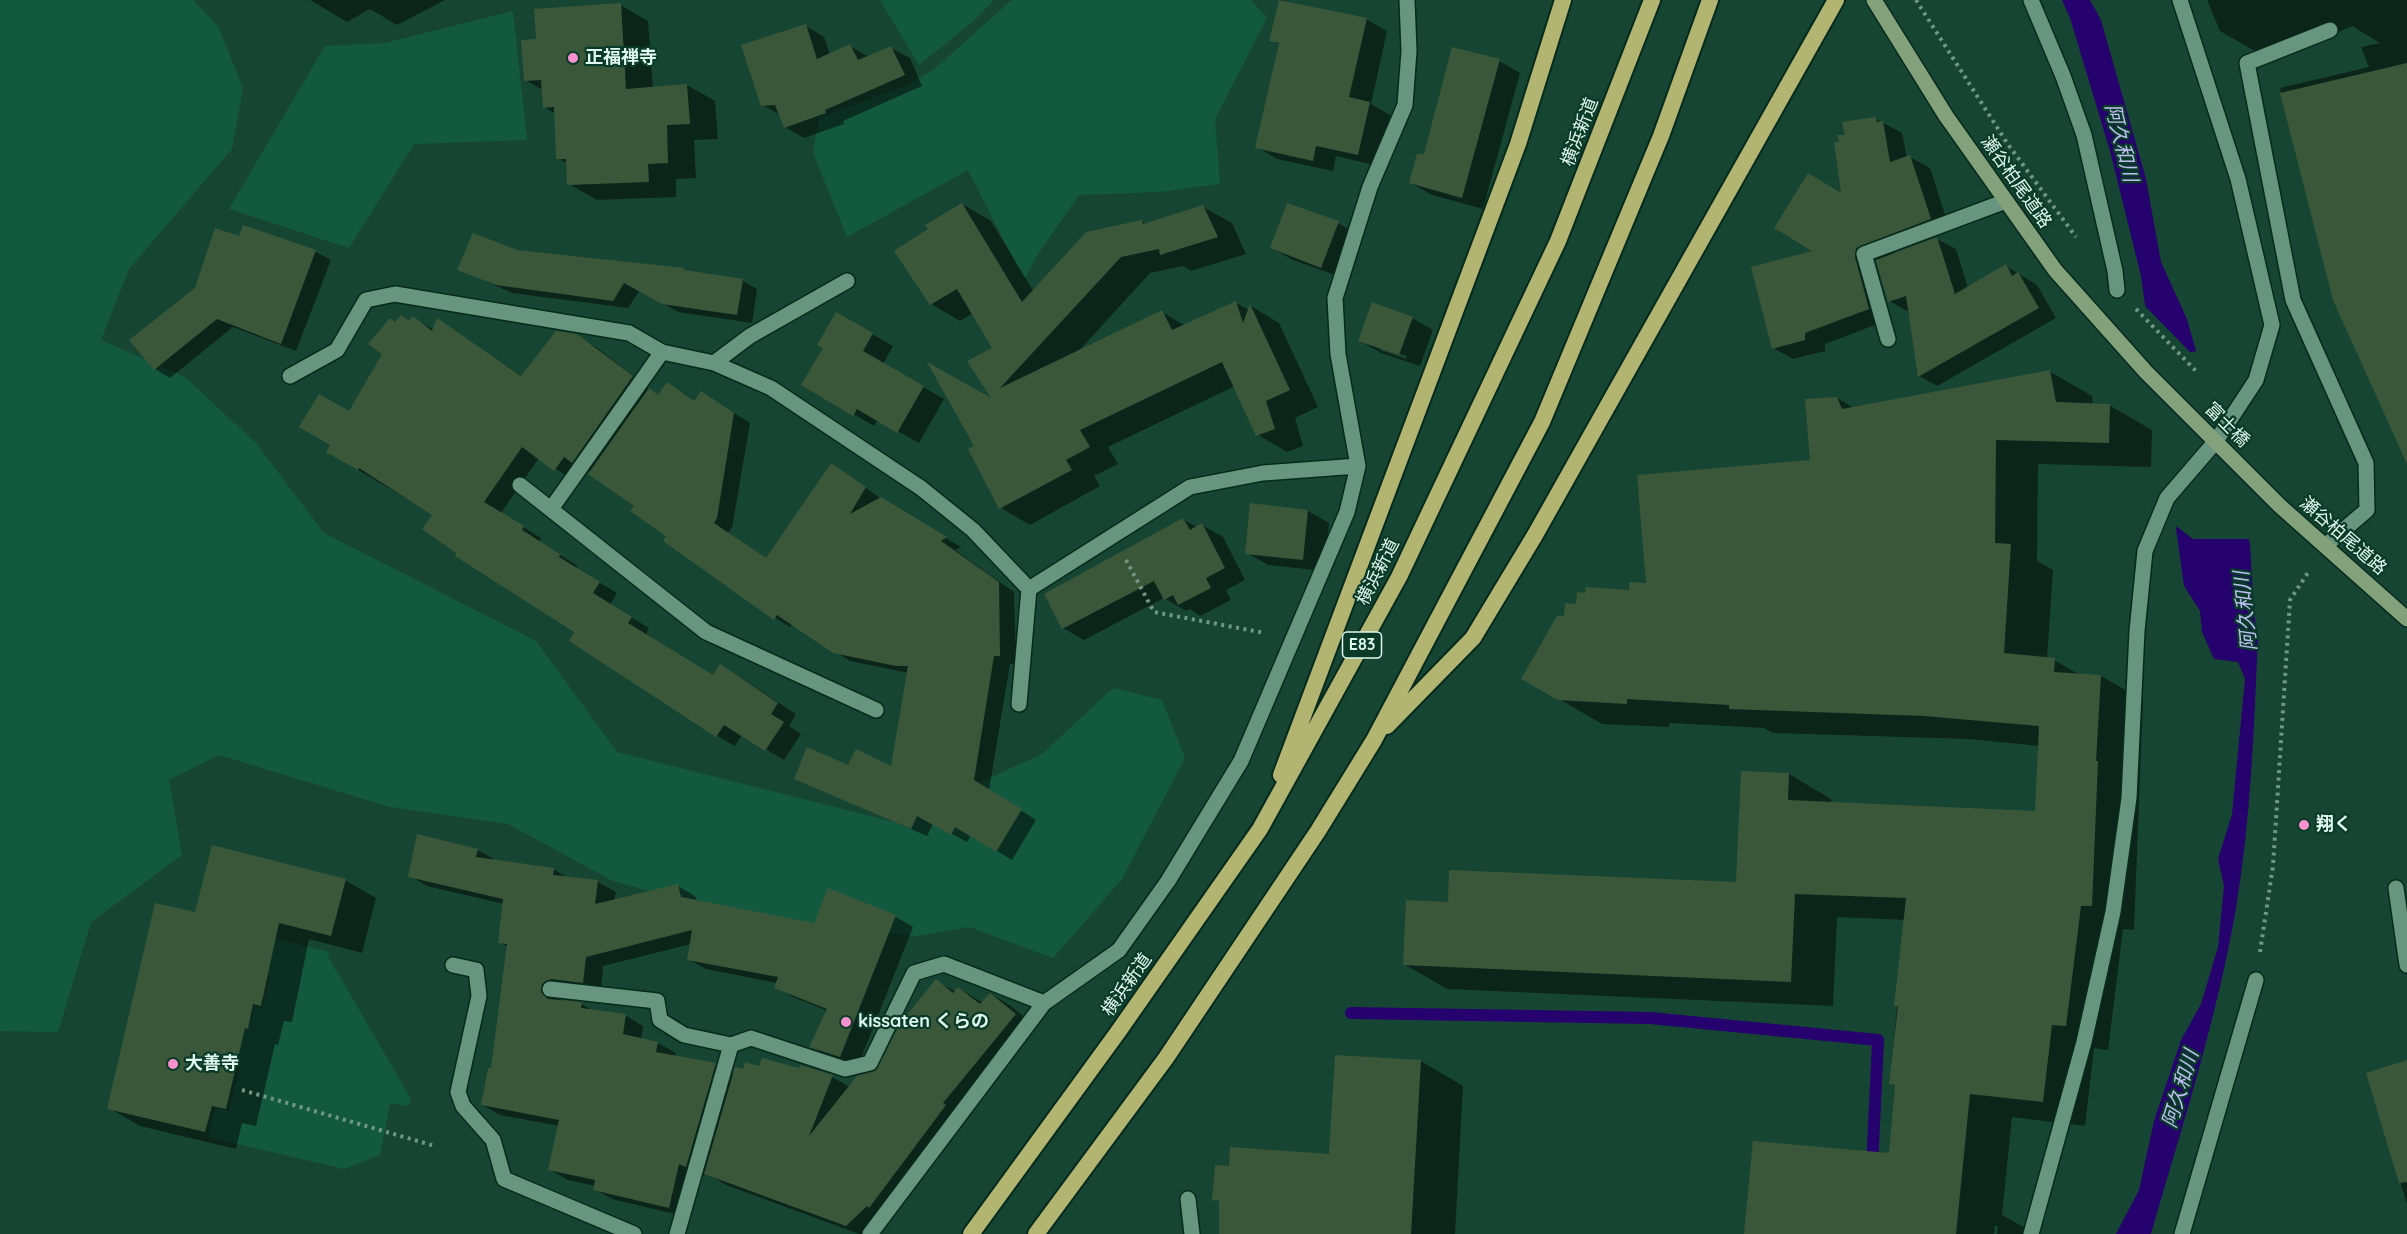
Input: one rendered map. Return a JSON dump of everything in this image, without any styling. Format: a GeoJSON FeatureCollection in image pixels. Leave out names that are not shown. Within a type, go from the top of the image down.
{"type":"FeatureCollection","features":[{"type":"Feature","properties":{"kind":"highway"},"geometry":{"type":"LineString","coordinates":[[1260,829],[1510,166],[1563,0]]}},
{"type":"Feature","properties":{"kind":"highway","name":"横浜新道"},"geometry":{"type":"LineString","coordinates":[[971,1234],[1118,1032],[1260,829],[1399,577],[1538,284],[1558,241],[1653,0]]}},
{"type":"Feature","properties":{"kind":"highway"},"geometry":{"type":"LineString","coordinates":[[1036,1234],[1167,1058],[1318,831],[1374,740],[1542,422],[1661,136],[1710,0]]}},
{"type":"Feature","properties":{"kind":"highway"},"geometry":{"type":"LineString","coordinates":[[1374,740],[1473,638],[1535,535],[1836,0]]}},
{"type":"Feature","properties":{"kind":"main road","name":"瀬谷柏尾道路"},"geometry":{"type":"LineString","coordinates":[[1874,0],[1946,116],[2055,270],[2146,372]]}},
{"type":"Feature","properties":{"kind":"main road","name":"富士橋"},"geometry":{"type":"LineString","coordinates":[[2146,372],[2280,506]]}},
{"type":"Feature","properties":{"kind":"main road","name":"瀬谷柏尾道路"},"geometry":{"type":"LineString","coordinates":[[2280,506],[2407,619]]}},
{"type":"Feature","properties":{"kind":"street"},"geometry":{"type":"LineString","coordinates":[[870,1234],[1044,1003],[1119,950],[1168,881],[1241,761],[1347,512],[1358,466],[1338,354],[1335,298],[1370,187],[1405,105],[1409,51],[1407,0]]}},
{"type":"Feature","properties":{"kind":"street"},"geometry":{"type":"LineString","coordinates":[[2031,0],[2063,76],[2084,135],[2115,271],[2117,290]]}},
{"type":"Feature","properties":{"kind":"street"},"geometry":{"type":"LineString","coordinates":[[2031,1234],[2084,1042],[2113,912],[2129,798],[2137,631],[2145,551],[2167,498],[2216,441],[2256,380],[2272,325],[2238,179],[2180,0]]}},
{"type":"Feature","properties":{"kind":"street"},"geometry":{"type":"LineString","coordinates":[[2326,545],[2367,510],[2366,463],[2293,300],[2247,63],[2330,30]]}},
{"type":"Feature","properties":{"kind":"street"},"geometry":{"type":"LineString","coordinates":[[1888,339],[1864,254],[2006,201]]}},
{"type":"Feature","properties":{"kind":"street"},"geometry":{"type":"LineString","coordinates":[[714,363],[750,336],[847,281]]}},
{"type":"Feature","properties":{"kind":"street"},"geometry":{"type":"LineString","coordinates":[[290,376],[337,350],[366,300],[395,294],[629,333],[662,352],[714,363],[771,388],[921,488],[973,530],[1029,589],[1019,704]]}},
{"type":"Feature","properties":{"kind":"street"},"geometry":{"type":"LineString","coordinates":[[551,509],[662,352]]}},
{"type":"Feature","properties":{"kind":"street"},"geometry":{"type":"LineString","coordinates":[[1029,589],[1190,487],[1263,473],[1358,466]]}},
{"type":"Feature","properties":{"kind":"street"},"geometry":{"type":"LineString","coordinates":[[520,484],[706,632],[876,710]]}},
{"type":"Feature","properties":{"kind":"street"},"geometry":{"type":"LineString","coordinates":[[2396,888],[2407,965]]}},
{"type":"Feature","properties":{"kind":"street"},"geometry":{"type":"LineString","coordinates":[[453,964],[476,970],[479,996],[458,1092],[463,1106],[493,1140],[504,1179],[634,1234]]}},
{"type":"Feature","properties":{"kind":"street"},"geometry":{"type":"LineString","coordinates":[[550,989],[657,1001],[660,1020],[684,1035],[731,1045],[751,1038],[845,1069],[870,1063],[914,973],[944,964],[1044,1003]]}},
{"type":"Feature","properties":{"kind":"street"},"geometry":{"type":"LineString","coordinates":[[2182,1234],[2256,980]]}},
{"type":"Feature","properties":{"kind":"street"},"geometry":{"type":"LineString","coordinates":[[677,1234],[731,1045]]}},
{"type":"Feature","properties":{"kind":"street"},"geometry":{"type":"LineString","coordinates":[[1188,1199],[1192,1234]]}},
{"type":"Feature","properties":{"kind":"path"},"geometry":{"type":"LineString","coordinates":[[1916,0],[2007,143],[2081,243]]}},
{"type":"Feature","properties":{"kind":"path"},"geometry":{"type":"LineString","coordinates":[[2117,290],[2196,371]]}},
{"type":"Feature","properties":{"kind":"path"},"geometry":{"type":"LineString","coordinates":[[1113,535],[1154,612],[1293,639]]}},
{"type":"Feature","properties":{"kind":"path"},"geometry":{"type":"LineString","coordinates":[[2256,980],[2273,866],[2290,600],[2326,545]]}},
{"type":"Feature","properties":{"kind":"path"},"geometry":{"type":"LineString","coordinates":[[242,1090],[435,1146]]}},
{"type":"Feature","properties":{"kind":"green space"},"geometry":{"type":"Polygon","coordinates":[[[0,0],[193,0],[218,26],[243,88],[232,149],[129,269],[101,340],[185,377],[256,443],[324,533],[536,641],[617,752],[894,822],[1042,754],[1113,688],[1162,700],[1185,758],[1122,879],[1053,958],[969,927],[918,936],[762,922],[613,881],[508,824],[390,807],[219,755],[169,780],[182,855],[91,922],[58,1032],[0,1031],[0,0]]]}},
{"type":"Feature","properties":{"kind":"green space"},"geometry":{"type":"Polygon","coordinates":[[[880,0],[994,0],[976,19],[919,65],[880,0]]]}},
{"type":"Feature","properties":{"kind":"green space"},"geometry":{"type":"Polygon","coordinates":[[[1012,0],[1251,0],[1267,18],[1215,119],[1220,184],[1160,192],[1079,195],[1036,257],[1024,280],[968,170],[847,237],[813,153],[819,118],[899,88],[932,71],[1012,0]]]}},
{"type":"Feature","properties":{"kind":"green space"},"geometry":{"type":"Polygon","coordinates":[[[513,11],[527,140],[414,144],[349,248],[229,209],[325,46],[385,43],[513,11]]]}},
{"type":"Feature","properties":{"kind":"green space"},"geometry":{"type":"Polygon","coordinates":[[[273,938],[329,952],[328,956],[411,1099],[409,1106],[390,1103],[380,1155],[344,1169],[208,1137],[215,1108],[229,1111],[241,1063],[229,1060],[237,1028],[248,1030],[255,1006],[262,1008],[270,974],[265,972],[273,938]]]}},
{"type":"Feature","properties":{"kind":"water","name":"阿久和川"},"geometry":{"type":"Polygon","coordinates":[[[2062,0],[2090,0],[2101,20],[2146,179],[2161,262],[2187,319],[2250,544],[2254,615],[2258,636],[2248,806],[2236,908],[2209,1031],[2151,1234],[2116,1234],[2139,1190],[2154,1121],[2181,1040],[2201,1004],[2218,947],[2224,886],[2218,859],[2232,814],[2245,679],[2238,662],[2214,659],[2202,632],[2200,611],[2184,586],[2141,276],[2110,151],[2070,18],[2062,0]]]}},
{"type":"Feature","properties":{"kind":"pier"},"geometry":{"type":"Polygon","coordinates":[[[2141,302],[2190,352],[2199,351],[2252,539],[2193,539],[2172,523],[2141,302]]]}},
{"type":"Feature","properties":{"kind":"building"},"geometry":{"type":"Polygon","coordinates":[[[1279,0],[1367,18],[1349,97],[1370,102],[1358,155],[1316,146],[1313,161],[1255,148],[1279,43],[1269,41],[1279,0]]]}},
{"type":"Feature","properties":{"kind":"building"},"geometry":{"type":"Polygon","coordinates":[[[621,3],[626,89],[687,84],[690,124],[667,125],[668,163],[648,164],[649,182],[567,185],[566,159],[556,159],[554,107],[543,108],[541,80],[524,81],[521,40],[536,39],[534,9],[621,3]]]}},
{"type":"Feature","properties":{"kind":"building"},"geometry":{"type":"Polygon","coordinates":[[[806,24],[817,59],[850,44],[858,60],[891,46],[905,75],[825,110],[826,113],[784,128],[775,105],[761,106],[741,45],[806,24]]]}},
{"type":"Feature","properties":{"kind":"building"},"geometry":{"type":"Polygon","coordinates":[[[1452,47],[1500,59],[1462,198],[1409,183],[1417,154],[1424,154],[1452,47]]]}},
{"type":"Feature","properties":{"kind":"building"},"geometry":{"type":"Polygon","coordinates":[[[2407,63],[2407,464],[2333,300],[2280,93],[2407,63]]]}},
{"type":"Feature","properties":{"kind":"building"},"geometry":{"type":"Polygon","coordinates":[[[1876,117],[1877,122],[1883,121],[1890,162],[1910,155],[1931,219],[1856,248],[1855,257],[1869,309],[1805,333],[1805,340],[1772,349],[1751,267],[1812,251],[1774,228],[1808,173],[1841,193],[1834,142],[1839,142],[1837,135],[1845,135],[1842,122],[1876,117]]]}},
{"type":"Feature","properties":{"kind":"building"},"geometry":{"type":"Polygon","coordinates":[[[962,203],[1022,302],[1086,232],[1142,220],[1143,224],[1203,205],[1218,237],[1160,255],[1159,249],[1121,257],[1000,388],[1162,310],[1172,330],[1236,301],[1243,323],[1250,304],[1290,390],[1266,401],[1275,429],[1256,436],[1222,362],[1080,430],[1090,447],[1066,460],[1072,470],[999,509],[968,449],[974,446],[927,362],[991,398],[967,361],[992,348],[957,289],[930,305],[894,251],[928,229],[925,225],[962,203]]]}},
{"type":"Feature","properties":{"kind":"building"},"geometry":{"type":"Polygon","coordinates":[[[1287,203],[1339,221],[1321,268],[1270,248],[1287,203]]]}},
{"type":"Feature","properties":{"kind":"building"},"geometry":{"type":"Polygon","coordinates":[[[243,225],[316,250],[281,344],[217,319],[154,370],[129,340],[195,288],[215,228],[239,236],[243,225]]]}},
{"type":"Feature","properties":{"kind":"building"},"geometry":{"type":"Polygon","coordinates":[[[473,233],[517,250],[684,268],[684,270],[743,279],[737,315],[662,304],[624,283],[613,301],[496,285],[457,270],[473,233]]]}},
{"type":"Feature","properties":{"kind":"building"},"geometry":{"type":"Polygon","coordinates":[[[1937,237],[1955,294],[2006,264],[2012,276],[2018,272],[2039,308],[1918,377],[1906,296],[1888,302],[1876,260],[1937,237]]]}},
{"type":"Feature","properties":{"kind":"building"},"geometry":{"type":"Polygon","coordinates":[[[1372,302],[1413,317],[1399,355],[1358,341],[1372,302]]]}},
{"type":"Feature","properties":{"kind":"building"},"geometry":{"type":"Polygon","coordinates":[[[836,312],[873,333],[863,351],[924,386],[897,433],[857,409],[853,416],[801,385],[823,348],[817,345],[836,312]]]}},
{"type":"Feature","properties":{"kind":"building"},"geometry":{"type":"Polygon","coordinates":[[[401,315],[409,321],[413,316],[432,331],[437,318],[521,376],[556,331],[577,334],[633,376],[572,463],[564,457],[554,471],[522,447],[484,502],[524,526],[522,530],[560,554],[559,557],[600,582],[593,593],[632,617],[628,623],[713,675],[720,664],[778,703],[771,714],[784,722],[765,751],[724,725],[716,737],[569,641],[574,632],[455,556],[456,553],[422,529],[432,515],[359,468],[358,470],[326,452],[330,445],[299,427],[319,394],[349,411],[382,354],[368,344],[390,318],[395,322],[401,315]]]}},
{"type":"Feature","properties":{"kind":"building"},"geometry":{"type":"Polygon","coordinates":[[[2050,370],[2056,402],[2110,404],[2109,443],[1996,440],[1995,543],[2011,544],[2004,653],[2055,658],[2054,672],[2101,675],[2092,906],[2081,906],[2066,1026],[2052,1025],[2043,1102],[1970,1094],[1956,1234],[1744,1234],[1753,1141],[1889,1153],[1895,1085],[1889,1084],[1898,1006],[1894,1006],[1906,898],[1795,894],[1791,982],[1403,965],[1406,900],[1448,902],[1449,870],[1736,882],[1741,771],[1789,773],[1788,800],[2035,811],[2039,726],[1924,716],[1729,709],[1729,705],[1627,699],[1627,704],[1558,700],[1521,679],[1557,616],[1564,616],[1565,603],[1576,604],[1577,592],[1585,593],[1586,587],[1629,590],[1629,582],[1646,583],[1637,475],[1810,460],[1805,399],[1837,397],[1842,409],[2050,370]]]}},
{"type":"Feature","properties":{"kind":"building"},"geometry":{"type":"Polygon","coordinates":[[[667,382],[694,401],[701,391],[734,413],[717,518],[714,523],[766,558],[831,463],[866,487],[850,514],[881,497],[947,537],[941,541],[999,582],[1000,656],[994,656],[974,780],[1022,809],[996,852],[955,827],[951,835],[917,816],[911,829],[794,779],[807,747],[848,765],[856,749],[891,766],[908,666],[896,666],[833,653],[777,615],[774,620],[663,541],[666,536],[630,511],[634,506],[588,474],[649,388],[658,395],[667,382]]]}},
{"type":"Feature","properties":{"kind":"building"},"geometry":{"type":"Polygon","coordinates":[[[1250,503],[1308,510],[1303,560],[1245,554],[1250,503]]]}},
{"type":"Feature","properties":{"kind":"building"},"geometry":{"type":"Polygon","coordinates":[[[1183,518],[1190,530],[1202,523],[1225,568],[1206,578],[1211,588],[1178,605],[1173,595],[1164,600],[1154,581],[1062,629],[1044,594],[1183,518]]]}},
{"type":"Feature","properties":{"kind":"building"},"geometry":{"type":"Polygon","coordinates":[[[417,834],[478,849],[476,857],[554,868],[553,875],[598,880],[595,904],[678,884],[681,897],[814,923],[828,888],[896,915],[840,1057],[809,1047],[827,1009],[774,988],[778,977],[687,960],[692,930],[586,957],[583,983],[551,979],[543,983],[541,992],[548,999],[582,1002],[581,1008],[626,1014],[623,1034],[658,1042],[656,1052],[716,1063],[686,1167],[679,1164],[669,1208],[593,1190],[595,1180],[548,1170],[559,1120],[481,1105],[488,1068],[491,1068],[507,944],[498,943],[503,899],[408,877],[417,834]]]}},
{"type":"Feature","properties":{"kind":"building"},"geometry":{"type":"Polygon","coordinates":[[[212,845],[346,879],[331,936],[279,923],[261,1006],[253,1004],[226,1109],[212,1106],[205,1132],[107,1109],[155,903],[195,912],[212,845]]]}},
{"type":"Feature","properties":{"kind":"building"},"geometry":{"type":"Polygon","coordinates":[[[936,979],[953,993],[958,987],[980,1004],[990,993],[1016,1014],[943,1103],[946,1105],[869,1208],[867,1206],[846,1226],[704,1174],[735,1067],[743,1069],[745,1062],[759,1066],[762,1058],[799,1068],[800,1065],[833,1075],[809,1136],[857,1076],[876,1070],[901,1022],[936,979]]]}},
{"type":"Feature","properties":{"kind":"building"},"geometry":{"type":"Polygon","coordinates":[[[1335,1055],[1421,1060],[1411,1234],[1219,1234],[1219,1201],[1212,1200],[1215,1165],[1229,1166],[1230,1147],[1329,1154],[1335,1055]]]}},
{"type":"Feature","properties":{"kind":"building"},"geometry":{"type":"Polygon","coordinates":[[[2407,1060],[2407,1182],[2399,1183],[2366,1073],[2407,1060]]]}},
{"type":"Feature","properties":{"kind":"waterway"},"geometry":{"type":"LineString","coordinates":[[1351,1013],[1650,1018],[1878,1040],[1872,1168]]}},
{"type":"Feature","properties":{"kind":"place","name":"正福禅寺"},"geometry":{"type":"Point","coordinates":[573,58]}},
{"type":"Feature","properties":{"kind":"place","name":"翔く"},"geometry":{"type":"Point","coordinates":[2304,825]}},
{"type":"Feature","properties":{"kind":"place","name":"kissaten くらの"},"geometry":{"type":"Point","coordinates":[846,1022]}},
{"type":"Feature","properties":{"kind":"place","name":"大善寺"},"geometry":{"type":"Point","coordinates":[173,1064]}}]}
